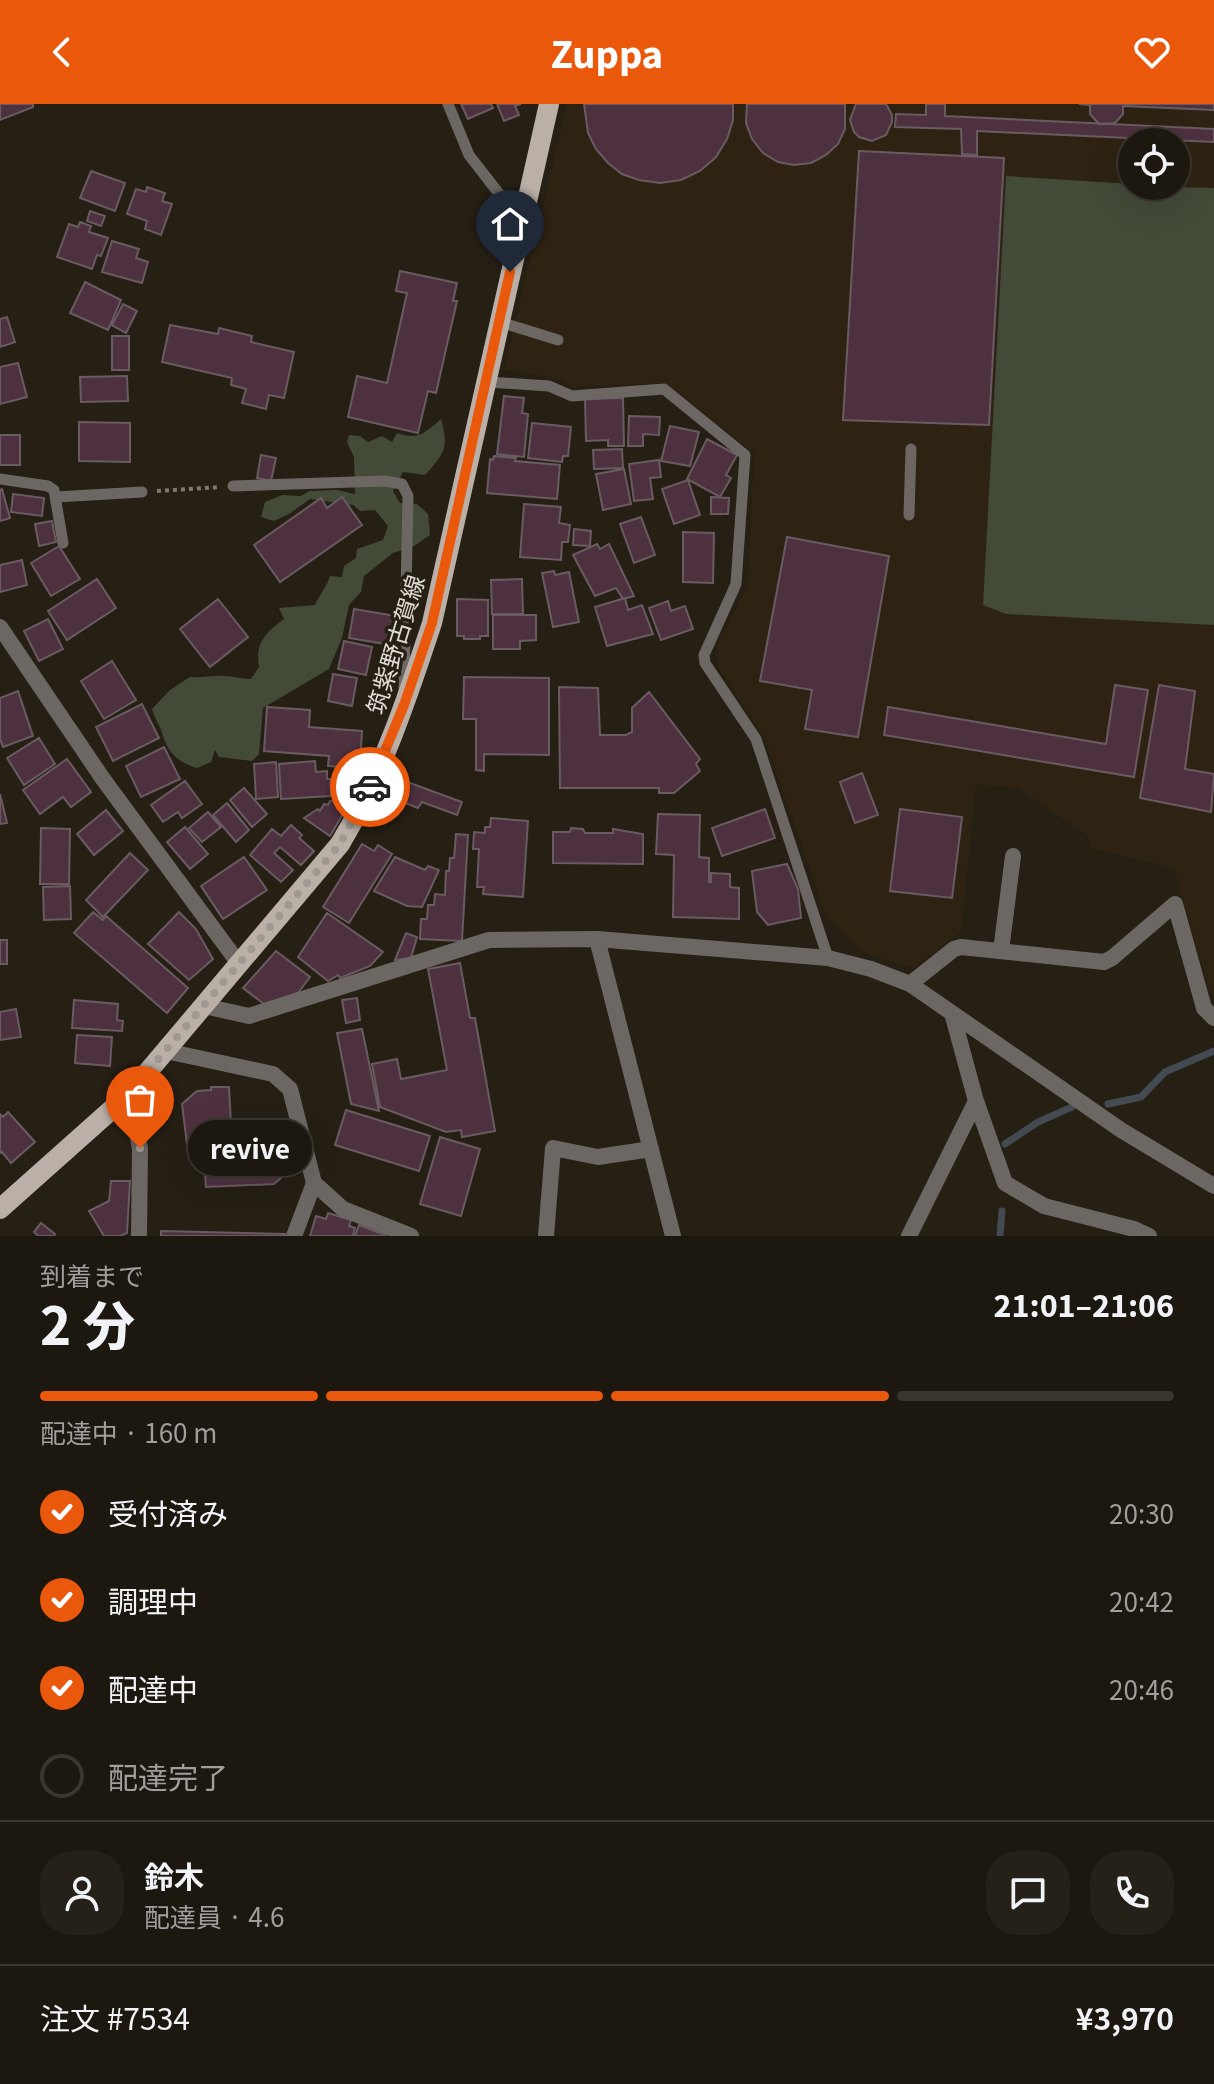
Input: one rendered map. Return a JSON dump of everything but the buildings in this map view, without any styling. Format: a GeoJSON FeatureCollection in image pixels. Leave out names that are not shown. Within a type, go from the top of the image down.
{"type":"FeatureCollection","features":[{"type":"Feature","properties":{"kind":"main road","name":"筑紫野古賀線"},"geometry":{"type":"LineString","coordinates":[[0,1209],[129,1094],[340,844],[358,814],[404,705],[432,623],[549,104]]}},
{"type":"Feature","properties":{"kind":"street"},"geometry":{"type":"LineString","coordinates":[[0,627],[103,779],[240,965]]}},
{"type":"Feature","properties":{"kind":"street"},"geometry":{"type":"LineString","coordinates":[[1001,951],[1013,856]]}},
{"type":"Feature","properties":{"kind":"street"},"geometry":{"type":"LineString","coordinates":[[910,984],[954,949],[961,947],[1104,962],[1175,904],[1204,1008],[1214,1018]]}},
{"type":"Feature","properties":{"kind":"street"},"geometry":{"type":"LineString","coordinates":[[597,939],[673,1236]]}},
{"type":"Feature","properties":{"kind":"street"},"geometry":{"type":"LineString","coordinates":[[204,1006],[249,1016],[480,941],[597,939],[828,958],[871,969],[910,984],[1121,1130],[1214,1186]]}},
{"type":"Feature","properties":{"kind":"street"},"geometry":{"type":"LineString","coordinates":[[952,1013],[976,1101],[1005,1183],[1044,1206],[1134,1229],[1149,1236]]}},
{"type":"Feature","properties":{"kind":"street"},"geometry":{"type":"LineString","coordinates":[[166,1051],[273,1074],[283,1081],[293,1098],[314,1183],[343,1209],[411,1236]]}},
{"type":"Feature","properties":{"kind":"street"},"geometry":{"type":"LineString","coordinates":[[129,1094],[140,1148],[139,1236]]}},
{"type":"Feature","properties":{"kind":"street"},"geometry":{"type":"LineString","coordinates":[[909,1236],[976,1101]]}},
{"type":"Feature","properties":{"kind":"street"},"geometry":{"type":"LineString","coordinates":[[546,1236],[553,1148],[598,1157],[651,1149]]}},
{"type":"Feature","properties":{"kind":"street"},"geometry":{"type":"LineString","coordinates":[[294,1236],[314,1183]]}},
{"type":"Feature","properties":{"kind":"lane"},"geometry":{"type":"LineString","coordinates":[[448,104],[469,155],[521,222]]}},
{"type":"Feature","properties":{"kind":"lane"},"geometry":{"type":"LineString","coordinates":[[500,322],[558,340]]}},
{"type":"Feature","properties":{"kind":"lane"},"geometry":{"type":"LineString","coordinates":[[487,382],[549,386],[572,396],[664,389],[745,455],[736,584],[704,655],[705,663],[756,739],[828,958]]}},
{"type":"Feature","properties":{"kind":"lane"},"geometry":{"type":"LineString","coordinates":[[909,515],[911,449]]}},
{"type":"Feature","properties":{"kind":"lane"},"geometry":{"type":"LineString","coordinates":[[0,479],[48,486],[54,490],[63,543]]}},
{"type":"Feature","properties":{"kind":"lane"},"geometry":{"type":"LineString","coordinates":[[233,486],[384,481],[402,484],[408,496],[404,705]]}},
{"type":"Feature","properties":{"kind":"lane"},"geometry":{"type":"LineString","coordinates":[[56,497],[142,492]]}},
{"type":"Feature","properties":{"kind":"path"},"geometry":{"type":"LineString","coordinates":[[142,492],[233,486]]}},
{"type":"Feature","properties":{"kind":"shaded area"},"geometry":{"type":"Polygon","coordinates":[[[567,104],[1214,104],[1214,996],[1210,993],[1174,868],[1089,848],[1089,837],[1018,788],[976,785],[961,932],[913,968],[863,953],[826,915],[765,739],[718,667],[717,645],[748,584],[754,453],[666,383],[574,387],[556,378],[504,370],[567,104]]]}},
{"type":"Feature","properties":{"kind":"green space"},"geometry":{"type":"Polygon","coordinates":[[[1006,176],[1118,183],[1118,200],[1190,200],[1190,187],[1214,188],[1214,625],[1006,614],[983,605],[1006,176]]]}},
{"type":"Feature","properties":{"kind":"green space"},"geometry":{"type":"Polygon","coordinates":[[[441,419],[445,443],[437,461],[425,475],[403,472],[393,491],[400,503],[417,504],[428,514],[430,535],[414,546],[393,553],[364,576],[361,592],[349,605],[342,638],[329,669],[263,708],[259,754],[252,761],[219,757],[215,750],[211,762],[197,768],[179,760],[167,746],[152,709],[170,690],[190,677],[251,679],[259,667],[263,639],[284,619],[279,608],[315,605],[330,576],[342,577],[344,566],[356,558],[357,549],[383,540],[388,526],[375,510],[360,511],[353,505],[310,499],[274,521],[261,517],[265,502],[282,495],[301,496],[309,491],[337,490],[355,494],[354,457],[347,442],[349,435],[360,436],[368,442],[382,436],[392,442],[397,433],[416,436],[441,419]]]}},
{"type":"Feature","properties":{"kind":"waterway"},"geometry":{"type":"LineString","coordinates":[[1108,1104],[1141,1097],[1165,1072],[1214,1051]]}},
{"type":"Feature","properties":{"kind":"waterway"},"geometry":{"type":"LineString","coordinates":[[1005,1144],[1038,1122],[1072,1107]]}},
{"type":"Feature","properties":{"kind":"waterway"},"geometry":{"type":"LineString","coordinates":[[1000,1236],[1002,1211]]}},
{"type":"Feature","properties":{"kind":"way so far"},"geometry":{"type":"LineString","coordinates":[[140,1148],[129,1094],[340,844],[370,787]]}},
{"type":"Feature","properties":{"kind":"place","name":"revive"},"geometry":{"type":"Point","coordinates":[140,1148]}},
{"type":"Feature","properties":{"kind":"route"},"geometry":{"type":"LineString","coordinates":[[370,787],[404,705],[432,623],[510,272]]}}]}
